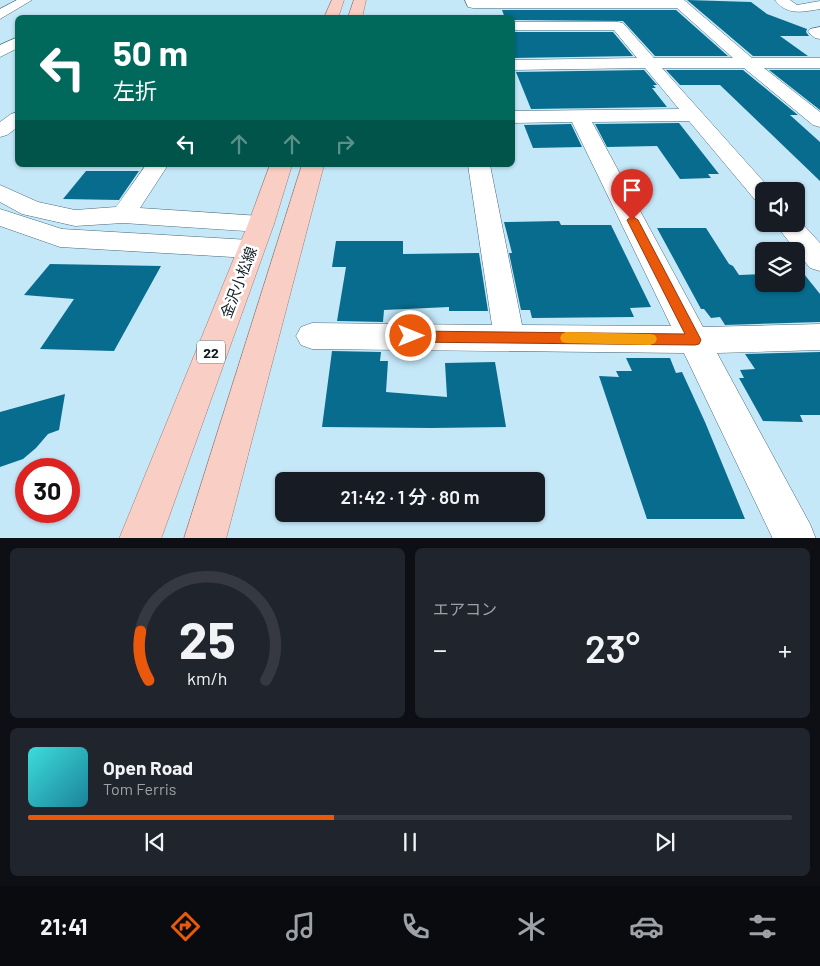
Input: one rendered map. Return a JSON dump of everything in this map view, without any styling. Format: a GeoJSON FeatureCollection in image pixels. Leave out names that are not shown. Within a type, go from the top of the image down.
{"type":"FeatureCollection","features":[{"type":"Feature","properties":{"kind":"main road"},"geometry":{"type":"LineString","coordinates":[[332,15],[338,0]]}},
{"type":"Feature","properties":{"kind":"main road"},"geometry":{"type":"LineString","coordinates":[[356,15],[360,0]]}},
{"type":"Feature","properties":{"kind":"main road","name":"金沢小松線"},"geometry":{"type":"LineString","coordinates":[[140,538],[280,167]]}},
{"type":"Feature","properties":{"kind":"main road"},"geometry":{"type":"LineString","coordinates":[[205,538],[311,167]]}},
{"type":"Feature","properties":{"kind":"street"},"geometry":{"type":"LineString","coordinates":[[0,15],[26,0]]}},
{"type":"Feature","properties":{"kind":"street"},"geometry":{"type":"LineString","coordinates":[[471,0],[472,4],[678,2],[748,63],[817,116]]}},
{"type":"Feature","properties":{"kind":"street"},"geometry":{"type":"LineString","coordinates":[[781,0],[795,8],[820,5]]}},
{"type":"Feature","properties":{"kind":"street"},"geometry":{"type":"LineString","coordinates":[[515,26],[618,26],[755,186]]}},
{"type":"Feature","properties":{"kind":"street"},"geometry":{"type":"LineString","coordinates":[[820,31],[815,32],[820,36]]}},
{"type":"Feature","properties":{"kind":"street"},"geometry":{"type":"LineString","coordinates":[[0,52],[15,34]]}},
{"type":"Feature","properties":{"kind":"street"},"geometry":{"type":"LineString","coordinates":[[515,65],[820,63]]}},
{"type":"Feature","properties":{"kind":"street"},"geometry":{"type":"LineString","coordinates":[[515,117],[694,115]]}},
{"type":"Feature","properties":{"kind":"street"},"geometry":{"type":"LineString","coordinates":[[579,116],[795,538]]}},
{"type":"Feature","properties":{"kind":"street"},"geometry":{"type":"LineString","coordinates":[[0,131],[15,120]]}},
{"type":"Feature","properties":{"kind":"street"},"geometry":{"type":"LineString","coordinates":[[123,215],[156,167]]}},
{"type":"Feature","properties":{"kind":"street"},"geometry":{"type":"LineString","coordinates":[[479,167],[509,337]]}},
{"type":"Feature","properties":{"kind":"street"},"geometry":{"type":"LineString","coordinates":[[0,192],[31,208],[75,218],[123,215],[255,237]]}},
{"type":"Feature","properties":{"kind":"street"},"geometry":{"type":"LineString","coordinates":[[0,217],[60,238],[255,237]]}},
{"type":"Feature","properties":{"kind":"street"},"geometry":{"type":"LineString","coordinates":[[795,232],[820,261]]}},
{"type":"Feature","properties":{"kind":"street"},"geometry":{"type":"LineString","coordinates":[[312,336],[695,340],[820,337]]}},
{"type":"Feature","properties":{"kind":"building"},"geometry":{"type":"Polygon","coordinates":[[[687,0],[751,2],[767,14],[807,29],[806,32],[809,36],[780,36],[808,56],[753,56],[687,0]]]}},
{"type":"Feature","properties":{"kind":"building"},"geometry":{"type":"Polygon","coordinates":[[[502,10],[676,10],[728,56],[655,56],[623,21],[515,20],[515,15],[504,15],[502,10]]]}},
{"type":"Feature","properties":{"kind":"building"},"geometry":{"type":"Polygon","coordinates":[[[515,32],[613,32],[633,56],[515,58],[515,32]]]}},
{"type":"Feature","properties":{"kind":"building"},"geometry":{"type":"Polygon","coordinates":[[[644,70],[657,85],[653,85],[656,88],[652,88],[667,107],[531,109],[516,72],[644,70]]]}},
{"type":"Feature","properties":{"kind":"building"},"geometry":{"type":"Polygon","coordinates":[[[666,70],[743,70],[798,115],[790,115],[820,142],[820,181],[720,85],[680,85],[666,70]]]}},
{"type":"Feature","properties":{"kind":"building"},"geometry":{"type":"Polygon","coordinates":[[[769,70],[820,70],[820,110],[769,70]]]}},
{"type":"Feature","properties":{"kind":"building"},"geometry":{"type":"Polygon","coordinates":[[[679,123],[719,174],[708,174],[711,178],[680,179],[657,146],[607,147],[595,124],[679,123]]]}},
{"type":"Feature","properties":{"kind":"building"},"geometry":{"type":"Polygon","coordinates":[[[571,124],[582,147],[533,148],[524,125],[571,124]]]}},
{"type":"Feature","properties":{"kind":"building"},"geometry":{"type":"Polygon","coordinates":[[[86,171],[139,171],[119,200],[63,199],[86,171]]]}},
{"type":"Feature","properties":{"kind":"building"},"geometry":{"type":"Polygon","coordinates":[[[559,221],[561,225],[611,225],[651,307],[630,308],[634,317],[532,318],[530,310],[521,310],[509,253],[512,253],[504,222],[559,221]]]}},
{"type":"Feature","properties":{"kind":"building"},"geometry":{"type":"Polygon","coordinates":[[[657,228],[706,228],[729,264],[733,266],[739,275],[755,274],[755,292],[805,292],[805,275],[820,294],[820,322],[725,325],[720,317],[711,318],[704,309],[701,309],[657,228]]]}},
{"type":"Feature","properties":{"kind":"building"},"geometry":{"type":"Polygon","coordinates":[[[336,241],[403,241],[403,254],[479,253],[488,311],[449,311],[449,307],[384,310],[383,322],[337,321],[346,267],[332,267],[336,241]]]}},
{"type":"Feature","properties":{"kind":"building"},"geometry":{"type":"Polygon","coordinates":[[[50,264],[161,266],[114,351],[40,349],[74,299],[24,295],[50,264]]]}},
{"type":"Feature","properties":{"kind":"building"},"geometry":{"type":"Polygon","coordinates":[[[332,351],[381,352],[380,361],[388,361],[386,392],[447,397],[445,363],[495,362],[506,427],[322,427],[332,351]]]}},
{"type":"Feature","properties":{"kind":"building"},"geometry":{"type":"Polygon","coordinates":[[[820,352],[820,415],[800,415],[803,422],[763,421],[739,378],[744,378],[740,370],[755,369],[745,354],[820,352]]]}},
{"type":"Feature","properties":{"kind":"building"},"geometry":{"type":"Polygon","coordinates":[[[626,358],[670,358],[676,373],[682,372],[745,519],[647,519],[599,376],[619,377],[616,371],[632,371],[626,358]]]}},
{"type":"Feature","properties":{"kind":"building"},"geometry":{"type":"Polygon","coordinates":[[[65,394],[59,430],[48,434],[24,458],[15,458],[15,462],[0,467],[0,412],[65,394]]]}},
{"type":"Feature","properties":{"kind":"slow traffic"},"geometry":{"type":"LineString","coordinates":[[566,338],[650,339]]}},
{"type":"Feature","properties":{"kind":"route"},"geometry":{"type":"LineString","coordinates":[[411,336],[695,340],[632,220]]}}]}
